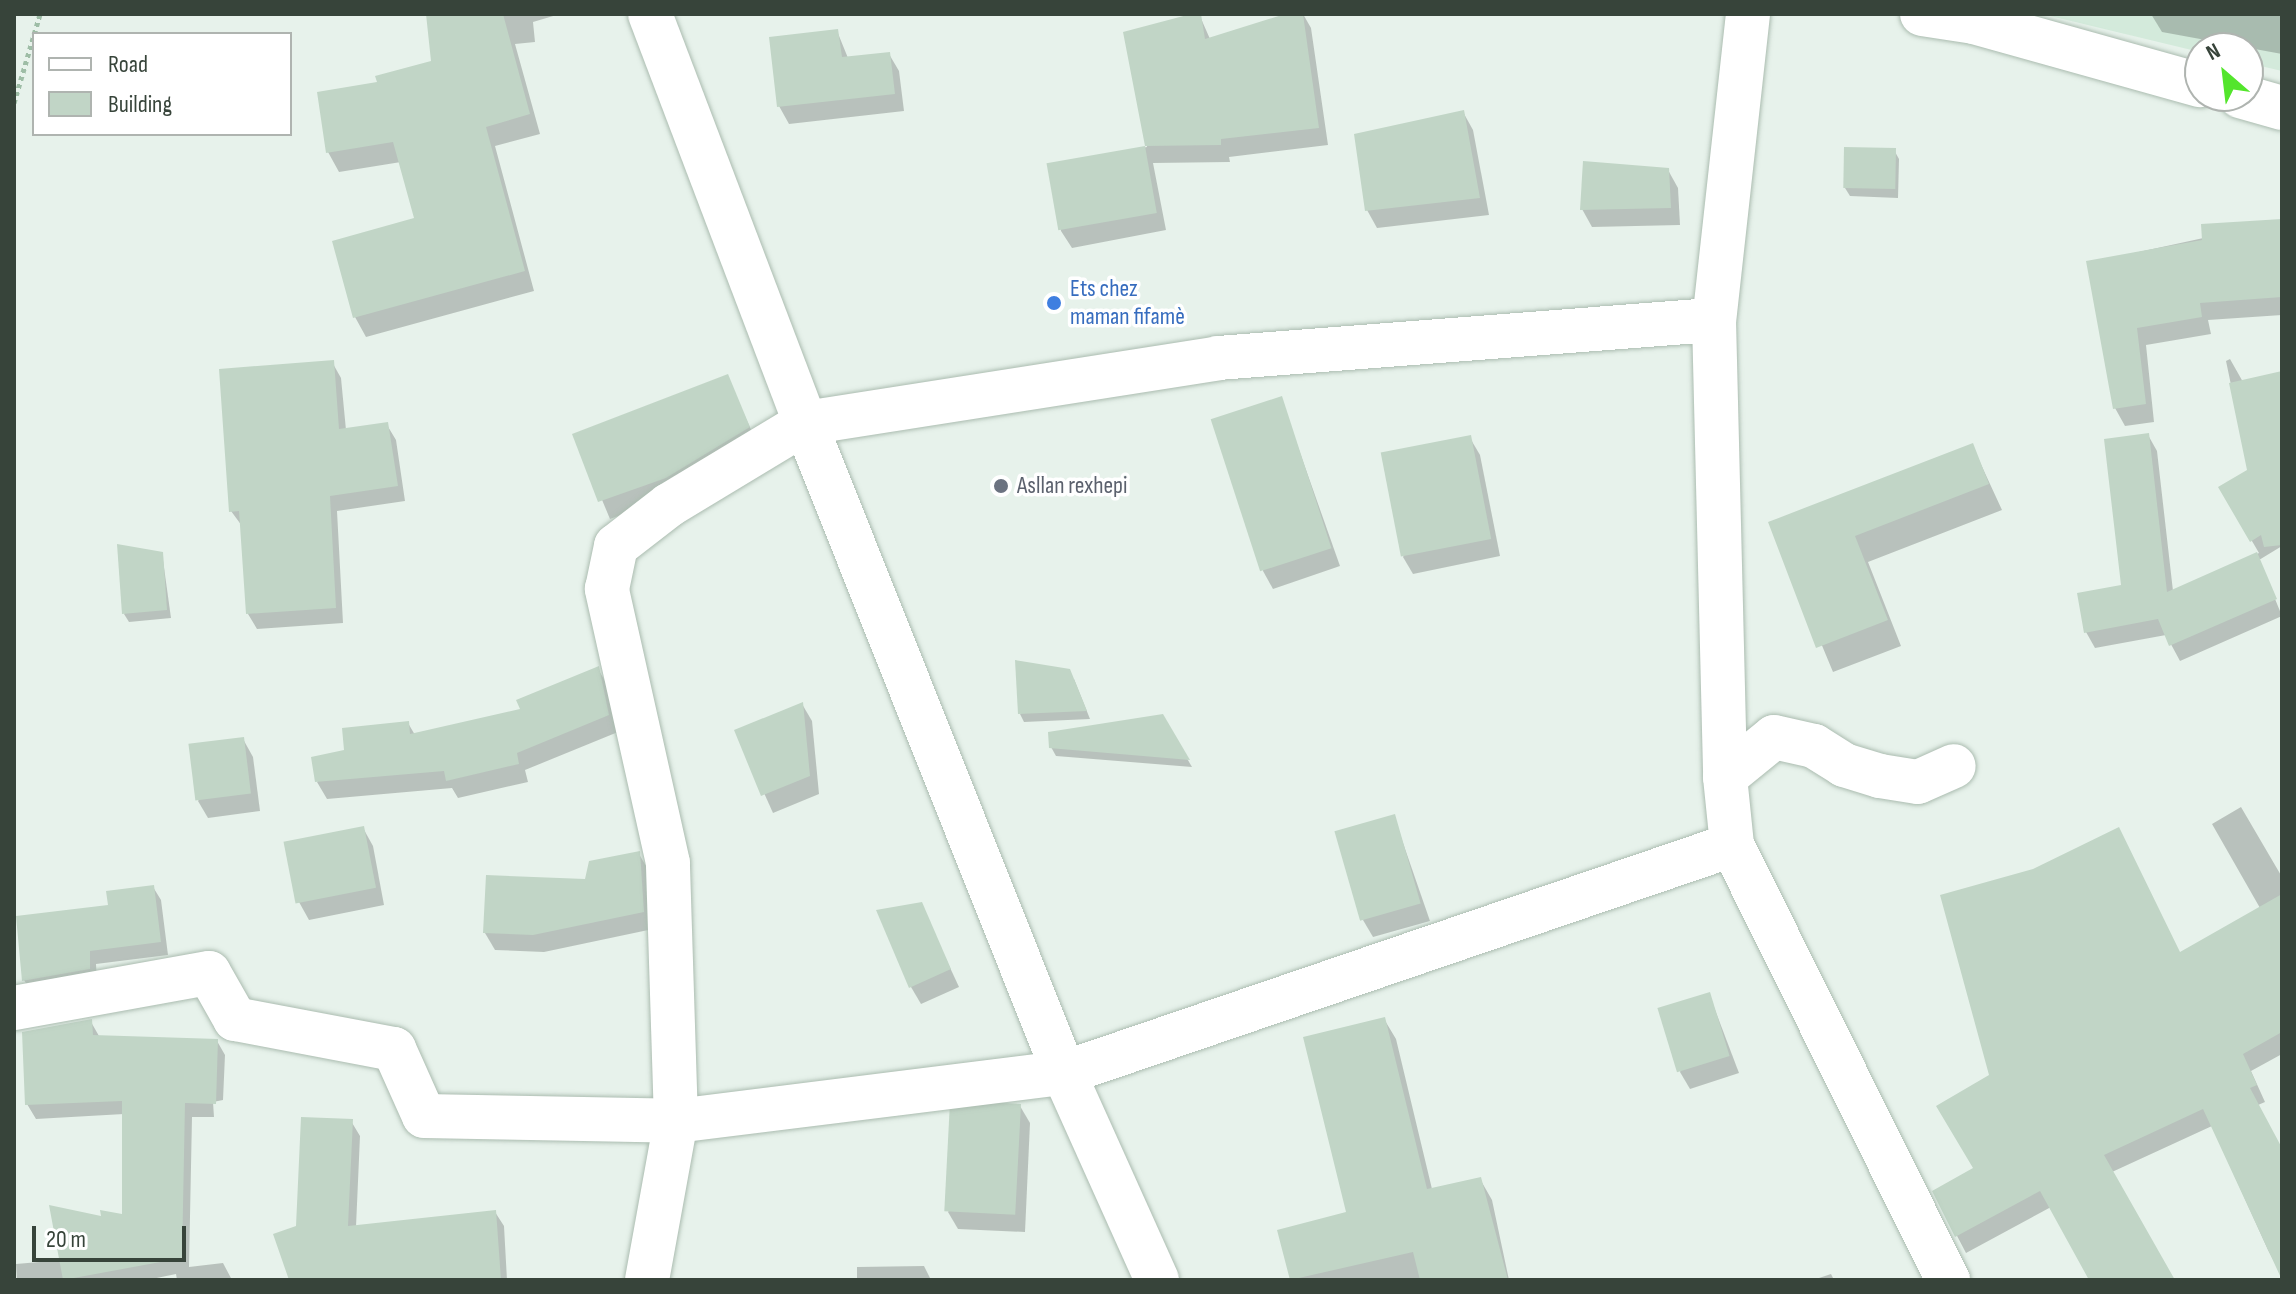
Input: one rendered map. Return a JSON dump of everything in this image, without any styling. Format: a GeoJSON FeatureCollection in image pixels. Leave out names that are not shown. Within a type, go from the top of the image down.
{"type":"FeatureCollection","features":[{"type":"Feature","properties":{"kind":"street"},"geometry":{"type":"LineString","coordinates":[[650,14],[805,423],[1064,1073],[1157,1280]]}},
{"type":"Feature","properties":{"kind":"street"},"geometry":{"type":"LineString","coordinates":[[1748,14],[1714,320],[1725,777],[1732,845],[1948,1280]]}},
{"type":"Feature","properties":{"kind":"street"},"geometry":{"type":"LineString","coordinates":[[1922,14],[1974,22],[2184,81]]}},
{"type":"Feature","properties":{"kind":"street"},"geometry":{"type":"LineString","coordinates":[[647,1280],[676,1121],[668,863],[607,589],[616,546],[669,505],[805,423],[1218,358],[1714,320]]}},
{"type":"Feature","properties":{"kind":"street"},"geometry":{"type":"LineString","coordinates":[[1725,777],[1774,737],[1814,746],[1844,765],[1892,778],[1918,782],[1954,766]]}},
{"type":"Feature","properties":{"kind":"street"},"geometry":{"type":"LineString","coordinates":[[14,1008],[209,973],[235,1019],[394,1049],[424,1116],[676,1121],[1064,1073],[1732,845]]}},
{"type":"Feature","properties":{"kind":"path"},"geometry":{"type":"LineString","coordinates":[[14,103],[32,41]]}},
{"type":"Feature","properties":{"kind":"shaded area"},"geometry":{"type":"Polygon","coordinates":[[[2042,14],[2282,14],[2282,71],[2264,67],[2264,32],[2184,32],[2184,48],[2042,14]]]}},
{"type":"Feature","properties":{"kind":"building"},"geometry":{"type":"Polygon","coordinates":[[[426,14],[503,14],[530,114],[486,127],[525,271],[353,318],[332,241],[414,218],[393,142],[326,153],[317,92],[377,82],[375,76],[431,61],[426,14]]]}},
{"type":"Feature","properties":{"kind":"building"},"geometry":{"type":"Polygon","coordinates":[[[1201,14],[1205,39],[1285,14],[1303,14],[1319,128],[1221,139],[1221,145],[1145,146],[1123,32],[1201,14]]]}},
{"type":"Feature","properties":{"kind":"building"},"geometry":{"type":"Polygon","coordinates":[[[838,29],[842,57],[890,52],[895,94],[777,107],[769,37],[838,29]]]}},
{"type":"Feature","properties":{"kind":"building"},"geometry":{"type":"Polygon","coordinates":[[[1464,110],[1480,198],[1365,211],[1354,134],[1464,110]]]}},
{"type":"Feature","properties":{"kind":"building"},"geometry":{"type":"Polygon","coordinates":[[[1145,146],[1157,213],[1058,230],[1047,163],[1145,146]]]}},
{"type":"Feature","properties":{"kind":"building"},"geometry":{"type":"Polygon","coordinates":[[[1844,147],[1896,148],[1895,189],[1843,188],[1844,147]]]}},
{"type":"Feature","properties":{"kind":"building"},"geometry":{"type":"Polygon","coordinates":[[[1583,161],[1669,168],[1671,208],[1580,210],[1583,161]]]}},
{"type":"Feature","properties":{"kind":"building"},"geometry":{"type":"Polygon","coordinates":[[[2282,219],[2282,297],[2200,303],[2202,317],[2137,328],[2146,404],[2113,409],[2086,261],[2202,240],[2201,224],[2282,219]]]}},
{"type":"Feature","properties":{"kind":"building"},"geometry":{"type":"Polygon","coordinates":[[[334,360],[339,429],[388,422],[398,486],[330,496],[336,608],[246,614],[239,511],[229,512],[219,369],[334,360]]]}},
{"type":"Feature","properties":{"kind":"building"},"geometry":{"type":"Polygon","coordinates":[[[2282,371],[2282,545],[2264,547],[2261,535],[2250,542],[2218,487],[2247,470],[2229,383],[2282,371]]]}},
{"type":"Feature","properties":{"kind":"building"},"geometry":{"type":"Polygon","coordinates":[[[728,374],[750,427],[666,478],[598,502],[572,434],[728,374]]]}},
{"type":"Feature","properties":{"kind":"building"},"geometry":{"type":"Polygon","coordinates":[[[1282,396],[1331,548],[1260,571],[1211,419],[1282,396]]]}},
{"type":"Feature","properties":{"kind":"building"},"geometry":{"type":"Polygon","coordinates":[[[2149,433],[2167,592],[2257,552],[2277,599],[2169,646],[2158,619],[2084,633],[2077,593],[2121,585],[2104,439],[2149,433]]]}},
{"type":"Feature","properties":{"kind":"building"},"geometry":{"type":"Polygon","coordinates":[[[1471,435],[1491,539],[1401,557],[1381,453],[1471,435]]]}},
{"type":"Feature","properties":{"kind":"building"},"geometry":{"type":"Polygon","coordinates":[[[1973,443],[1989,484],[1855,536],[1888,620],[1816,648],[1768,522],[1973,443]]]}},
{"type":"Feature","properties":{"kind":"building"},"geometry":{"type":"Polygon","coordinates":[[[117,544],[163,552],[167,610],[122,614],[117,544]]]}},
{"type":"Feature","properties":{"kind":"building"},"geometry":{"type":"Polygon","coordinates":[[[1015,660],[1070,669],[1087,711],[1018,714],[1015,660]]]}},
{"type":"Feature","properties":{"kind":"building"},"geometry":{"type":"Polygon","coordinates":[[[599,666],[609,715],[517,753],[519,764],[446,781],[444,771],[315,782],[311,757],[344,750],[342,728],[409,721],[410,734],[520,709],[516,700],[599,666]]]}},
{"type":"Feature","properties":{"kind":"building"},"geometry":{"type":"Polygon","coordinates":[[[803,702],[810,776],[761,796],[734,730],[803,702]]]}},
{"type":"Feature","properties":{"kind":"building"},"geometry":{"type":"Polygon","coordinates":[[[1163,714],[1190,760],[1049,748],[1048,732],[1163,714]]]}},
{"type":"Feature","properties":{"kind":"building"},"geometry":{"type":"Polygon","coordinates":[[[244,737],[251,794],[195,800],[188,744],[244,737]]]}},
{"type":"Feature","properties":{"kind":"building"},"geometry":{"type":"Polygon","coordinates":[[[1395,814],[1421,903],[1360,921],[1334,831],[1395,814]]]}},
{"type":"Feature","properties":{"kind":"building"},"geometry":{"type":"Polygon","coordinates":[[[364,826],[376,888],[296,903],[284,842],[364,826]]]}},
{"type":"Feature","properties":{"kind":"building"},"geometry":{"type":"Polygon","coordinates":[[[2119,827],[2180,952],[2282,894],[2282,1032],[2243,1054],[2257,1085],[2250,1088],[2282,1148],[2282,1280],[2203,1109],[2104,1155],[2175,1280],[2089,1280],[2040,1191],[1955,1237],[1932,1191],[1973,1168],[1936,1106],[1989,1075],[1940,895],[2033,869],[2119,827]]]}},
{"type":"Feature","properties":{"kind":"building"},"geometry":{"type":"Polygon","coordinates":[[[640,851],[644,912],[533,935],[483,933],[486,875],[585,879],[589,861],[640,851]]]}},
{"type":"Feature","properties":{"kind":"building"},"geometry":{"type":"Polygon","coordinates":[[[154,885],[161,942],[90,951],[90,969],[22,981],[16,916],[108,905],[106,891],[154,885]]]}},
{"type":"Feature","properties":{"kind":"building"},"geometry":{"type":"Polygon","coordinates":[[[922,902],[951,969],[909,988],[876,910],[922,902]]]}},
{"type":"Feature","properties":{"kind":"building"},"geometry":{"type":"Polygon","coordinates":[[[1710,992],[1730,1056],[1677,1072],[1657,1008],[1710,992]]]}},
{"type":"Feature","properties":{"kind":"building"},"geometry":{"type":"Polygon","coordinates":[[[1385,1017],[1427,1189],[1481,1177],[1508,1280],[1420,1280],[1413,1252],[1290,1280],[1277,1230],[1346,1212],[1303,1037],[1385,1017]]]}},
{"type":"Feature","properties":{"kind":"building"},"geometry":{"type":"Polygon","coordinates":[[[92,1019],[93,1035],[218,1039],[216,1104],[185,1103],[182,1258],[63,1280],[49,1205],[101,1216],[100,1210],[122,1214],[122,1101],[25,1105],[22,1032],[92,1019]]]}},
{"type":"Feature","properties":{"kind":"building"},"geometry":{"type":"Polygon","coordinates":[[[950,1100],[1021,1104],[1015,1215],[944,1211],[950,1100]]]}},
{"type":"Feature","properties":{"kind":"building"},"geometry":{"type":"Polygon","coordinates":[[[301,1117],[353,1119],[348,1226],[496,1210],[501,1280],[289,1280],[273,1234],[296,1226],[301,1117]]]}},
{"type":"Feature","properties":{"kind":"place","name":"Ets chez maman fifamè"},"geometry":{"type":"Point","coordinates":[1054,303]}},
{"type":"Feature","properties":{"kind":"place","name":"Asllan rexhepi"},"geometry":{"type":"Point","coordinates":[1001,486]}}]}
